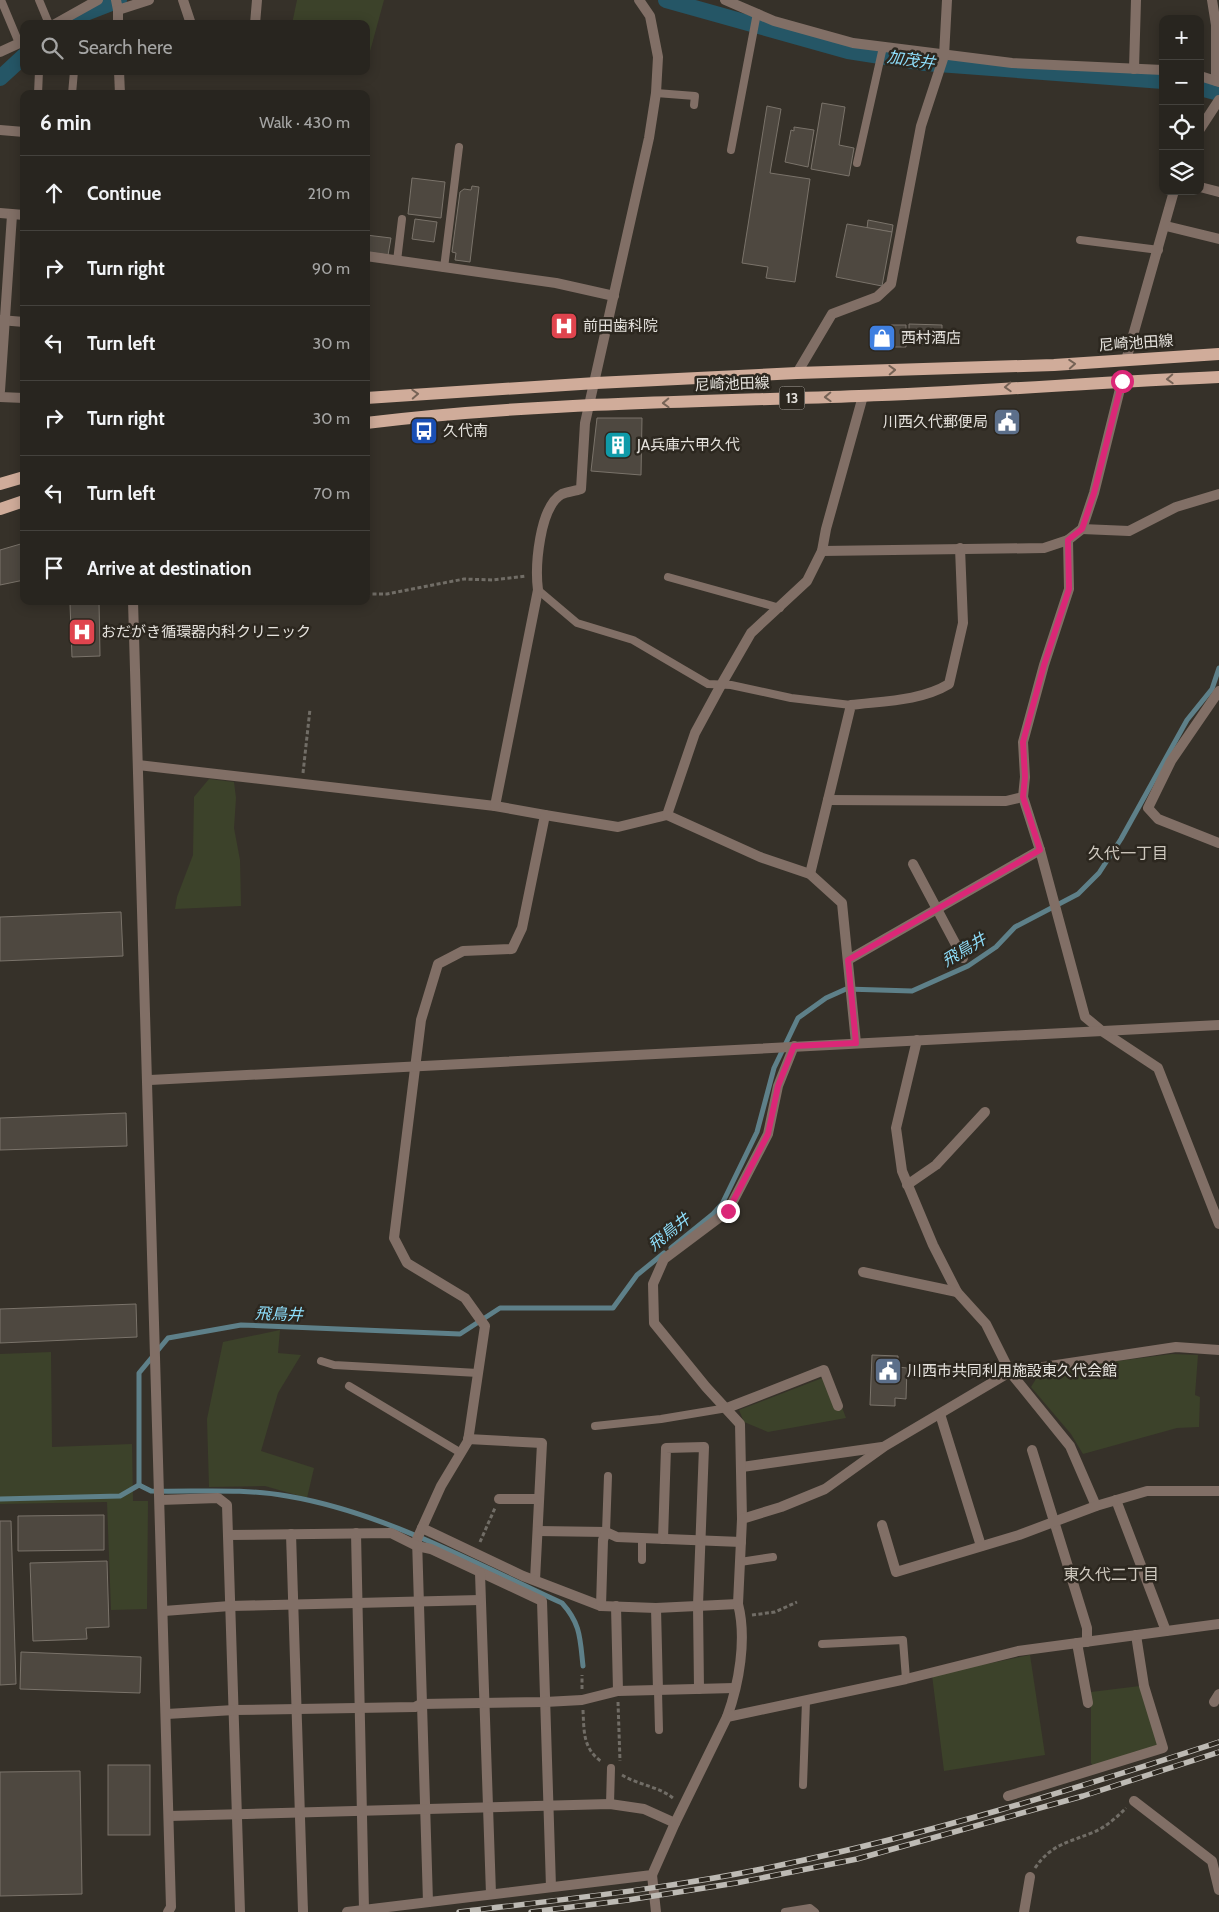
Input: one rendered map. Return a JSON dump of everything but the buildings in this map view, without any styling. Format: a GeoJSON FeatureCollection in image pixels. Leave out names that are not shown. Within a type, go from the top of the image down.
{"type":"FeatureCollection","features":[{"type":"Feature","properties":{"kind":"main road","name":"尼崎池田線"},"geometry":{"type":"LineString","coordinates":[[370,398],[596,383],[797,373],[1054,365],[1219,354]]}},
{"type":"Feature","properties":{"kind":"main road","name":"尼崎池田線"},"geometry":{"type":"LineString","coordinates":[[370,422],[422,416],[590,405],[863,396],[1219,376]]}},
{"type":"Feature","properties":{"kind":"main road"},"geometry":{"type":"LineString","coordinates":[[0,484],[20,478]]}},
{"type":"Feature","properties":{"kind":"main road"},"geometry":{"type":"LineString","coordinates":[[0,509],[20,503]]}},
{"type":"Feature","properties":{"kind":"street"},"geometry":{"type":"LineString","coordinates":[[61,20],[81,4],[98,0]]}},
{"type":"Feature","properties":{"kind":"street"},"geometry":{"type":"LineString","coordinates":[[118,20],[117,5],[149,0]]}},
{"type":"Feature","properties":{"kind":"street"},"geometry":{"type":"LineString","coordinates":[[183,0],[190,20]]}},
{"type":"Feature","properties":{"kind":"street"},"geometry":{"type":"LineString","coordinates":[[255,20],[257,0]]}},
{"type":"Feature","properties":{"kind":"street"},"geometry":{"type":"LineString","coordinates":[[495,806],[538,590],[536,575],[544,519],[561,495],[581,489],[585,423],[596,383],[656,93],[658,57],[650,16],[638,0]]}},
{"type":"Feature","properties":{"kind":"street"},"geometry":{"type":"LineString","coordinates":[[724,0],[774,21],[854,42],[882,47],[1012,63],[1159,70]]}},
{"type":"Feature","properties":{"kind":"street"},"geometry":{"type":"LineString","coordinates":[[797,373],[832,314],[877,297],[891,284],[921,126],[944,56],[947,0]]}},
{"type":"Feature","properties":{"kind":"street"},"geometry":{"type":"LineString","coordinates":[[1134,69],[1136,0]]}},
{"type":"Feature","properties":{"kind":"street"},"geometry":{"type":"LineString","coordinates":[[1204,77],[1218,81],[1216,25],[1212,0]]}},
{"type":"Feature","properties":{"kind":"street"},"geometry":{"type":"LineString","coordinates":[[0,52],[20,42]]}},
{"type":"Feature","properties":{"kind":"street"},"geometry":{"type":"LineString","coordinates":[[119,75],[120,90]]}},
{"type":"Feature","properties":{"kind":"street"},"geometry":{"type":"LineString","coordinates":[[1204,123],[1219,100]]}},
{"type":"Feature","properties":{"kind":"street"},"geometry":{"type":"LineString","coordinates":[[0,130],[20,132]]}},
{"type":"Feature","properties":{"kind":"street"},"geometry":{"type":"LineString","coordinates":[[1204,188],[1219,192]]}},
{"type":"Feature","properties":{"kind":"street"},"geometry":{"type":"LineString","coordinates":[[1126,360],[1166,226],[1173,195]]}},
{"type":"Feature","properties":{"kind":"street"},"geometry":{"type":"LineString","coordinates":[[0,213],[20,216]]}},
{"type":"Feature","properties":{"kind":"street"},"geometry":{"type":"LineString","coordinates":[[0,391],[2,320],[12,215]]}},
{"type":"Feature","properties":{"kind":"street"},"geometry":{"type":"LineString","coordinates":[[1166,226],[1219,238]]}},
{"type":"Feature","properties":{"kind":"street"},"geometry":{"type":"LineString","coordinates":[[370,257],[556,283],[614,296]]}},
{"type":"Feature","properties":{"kind":"street"},"geometry":{"type":"LineString","coordinates":[[2,320],[20,322]]}},
{"type":"Feature","properties":{"kind":"street"},"geometry":{"type":"LineString","coordinates":[[822,551],[1044,548],[1068,540],[1082,529],[1094,493],[1122,381]]}},
{"type":"Feature","properties":{"kind":"street"},"geometry":{"type":"LineString","coordinates":[[667,815],[695,732],[751,633],[807,581],[822,551],[826,529],[863,396]]}},
{"type":"Feature","properties":{"kind":"street"},"geometry":{"type":"LineString","coordinates":[[0,397],[20,398]]}},
{"type":"Feature","properties":{"kind":"street"},"geometry":{"type":"LineString","coordinates":[[1082,529],[1130,531],[1176,507],[1219,494]]}},
{"type":"Feature","properties":{"kind":"street"},"geometry":{"type":"LineString","coordinates":[[1068,540],[1069,589],[1044,665],[1023,742],[1025,777],[1023,797],[1040,850],[1085,1017],[1102,1031],[1158,1068],[1219,1224]]}},
{"type":"Feature","properties":{"kind":"street"},"geometry":{"type":"LineString","coordinates":[[810,874],[851,705],[905,699],[938,691],[949,684],[963,623],[960,548]]}},
{"type":"Feature","properties":{"kind":"street"},"geometry":{"type":"LineString","coordinates":[[133,605],[150,1080],[167,1714],[170,1906],[168,1912]]}},
{"type":"Feature","properties":{"kind":"street"},"geometry":{"type":"LineString","coordinates":[[1219,691],[1170,760],[1148,808],[1158,819],[1219,843]]}},
{"type":"Feature","properties":{"kind":"street"},"geometry":{"type":"LineString","coordinates":[[138,765],[495,806],[618,827],[667,815],[760,857],[810,874],[842,903],[856,1043]]}},
{"type":"Feature","properties":{"kind":"street"},"geometry":{"type":"LineString","coordinates":[[828,800],[996,801],[1023,797]]}},
{"type":"Feature","properties":{"kind":"street"},"geometry":{"type":"LineString","coordinates":[[428,1902],[417,1539],[441,1486],[468,1439],[485,1326],[465,1298],[407,1263],[394,1238],[421,1020],[438,964],[463,951],[512,949],[522,928],[545,815]]}},
{"type":"Feature","properties":{"kind":"street"},"geometry":{"type":"LineString","coordinates":[[848,960],[1040,850]]}},
{"type":"Feature","properties":{"kind":"street"},"geometry":{"type":"LineString","coordinates":[[913,864],[963,958]]}},
{"type":"Feature","properties":{"kind":"street"},"geometry":{"type":"LineString","coordinates":[[150,1080],[1219,1025]]}},
{"type":"Feature","properties":{"kind":"street"},"geometry":{"type":"LineString","coordinates":[[917,1040],[896,1128],[902,1171],[933,1245],[957,1292],[986,1324],[1010,1372],[1070,1446],[1096,1506]]}},
{"type":"Feature","properties":{"kind":"street"},"geometry":{"type":"LineString","coordinates":[[656,1912],[652,1875],[734,1699],[734,1688],[739,1668],[742,1617],[738,1604],[742,1519],[742,1466],[740,1424],[678,1354],[654,1323],[653,1284],[664,1259],[728,1211],[768,1134],[778,1086],[794,1046]]}},
{"type":"Feature","properties":{"kind":"street"},"geometry":{"type":"LineString","coordinates":[[908,1185],[936,1165],[985,1112]]}},
{"type":"Feature","properties":{"kind":"street"},"geometry":{"type":"LineString","coordinates":[[862,1272],[957,1292]]}},
{"type":"Feature","properties":{"kind":"street"},"geometry":{"type":"LineString","coordinates":[[742,1519],[781,1507],[825,1489],[885,1446],[1010,1372],[1176,1347],[1219,1350]]}},
{"type":"Feature","properties":{"kind":"street"},"geometry":{"type":"LineString","coordinates":[[727,1408],[824,1370],[838,1406]]}},
{"type":"Feature","properties":{"kind":"street"},"geometry":{"type":"LineString","coordinates":[[940,1414],[981,1546]]}},
{"type":"Feature","properties":{"kind":"street"},"geometry":{"type":"LineString","coordinates":[[468,1439],[542,1443],[535,1580]]}},
{"type":"Feature","properties":{"kind":"street"},"geometry":{"type":"LineString","coordinates":[[742,1466],[885,1446]]}},
{"type":"Feature","properties":{"kind":"street"},"geometry":{"type":"LineString","coordinates":[[663,1539],[662,1448],[704,1447],[698,1605],[699,1689]]}},
{"type":"Feature","properties":{"kind":"street"},"geometry":{"type":"LineString","coordinates":[[1032,1450],[1087,1628],[1082,1642],[1088,1703]]}},
{"type":"Feature","properties":{"kind":"street"},"geometry":{"type":"LineString","coordinates":[[882,1525],[896,1572],[1147,1491],[1219,1491]]}},
{"type":"Feature","properties":{"kind":"street"},"geometry":{"type":"LineString","coordinates":[[160,1500],[218,1498],[227,1505],[240,1912]]}},
{"type":"Feature","properties":{"kind":"street"},"geometry":{"type":"LineString","coordinates":[[499,1499],[539,1500]]}},
{"type":"Feature","properties":{"kind":"street"},"geometry":{"type":"LineString","coordinates":[[1116,1500],[1166,1631]]}},
{"type":"Feature","properties":{"kind":"street"},"geometry":{"type":"LineString","coordinates":[[422,1528],[535,1580],[601,1606],[656,1608],[738,1604]]}},
{"type":"Feature","properties":{"kind":"street"},"geometry":{"type":"LineString","coordinates":[[538,1531],[606,1532],[617,1537],[741,1542]]}},
{"type":"Feature","properties":{"kind":"street"},"geometry":{"type":"LineString","coordinates":[[601,1606],[603,1540],[606,1532]]}},
{"type":"Feature","properties":{"kind":"street"},"geometry":{"type":"LineString","coordinates":[[356,1533],[358,1708],[364,1910]]}},
{"type":"Feature","properties":{"kind":"street"},"geometry":{"type":"LineString","coordinates":[[228,1535],[391,1533],[417,1546],[431,1549],[542,1601],[551,1887]]}},
{"type":"Feature","properties":{"kind":"street"},"geometry":{"type":"LineString","coordinates":[[291,1534],[303,1912]]}},
{"type":"Feature","properties":{"kind":"street"},"geometry":{"type":"LineString","coordinates":[[480,1573],[490,1894]]}},
{"type":"Feature","properties":{"kind":"street"},"geometry":{"type":"LineString","coordinates":[[164,1611],[230,1606],[480,1600]]}},
{"type":"Feature","properties":{"kind":"street"},"geometry":{"type":"LineString","coordinates":[[616,1606],[618,1691]]}},
{"type":"Feature","properties":{"kind":"street"},"geometry":{"type":"LineString","coordinates":[[656,1608],[658,1691]]}},
{"type":"Feature","properties":{"kind":"street"},"geometry":{"type":"LineString","coordinates":[[727,1717],[906,1679],[1018,1651],[1219,1624]]}},
{"type":"Feature","properties":{"kind":"street"},"geometry":{"type":"LineString","coordinates":[[1008,1796],[1162,1748],[1144,1686],[1136,1635]]}},
{"type":"Feature","properties":{"kind":"street"},"geometry":{"type":"LineString","coordinates":[[167,1714],[234,1710],[415,1707],[421,1704],[546,1702],[582,1700],[618,1691],[734,1688]]}},
{"type":"Feature","properties":{"kind":"street"},"geometry":{"type":"LineString","coordinates":[[1134,1801],[1212,1861],[1219,1890]]}},
{"type":"Feature","properties":{"kind":"street"},"geometry":{"type":"LineString","coordinates":[[169,1816],[238,1816],[247,1813],[548,1804],[610,1804],[644,1809],[675,1823]]}},
{"type":"Feature","properties":{"kind":"street"},"geometry":{"type":"LineString","coordinates":[[347,1912],[652,1875]]}},
{"type":"Feature","properties":{"kind":"street"},"geometry":{"type":"LineString","coordinates":[[1024,1912],[1030,1877]]}},
{"type":"Feature","properties":{"kind":"lane"},"geometry":{"type":"LineString","coordinates":[[0,0],[20,40]]}},
{"type":"Feature","properties":{"kind":"lane"},"geometry":{"type":"LineString","coordinates":[[39,0],[47,20]]}},
{"type":"Feature","properties":{"kind":"lane"},"geometry":{"type":"LineString","coordinates":[[732,150],[757,13]]}},
{"type":"Feature","properties":{"kind":"lane"},"geometry":{"type":"LineString","coordinates":[[857,163],[882,47]]}},
{"type":"Feature","properties":{"kind":"lane"},"geometry":{"type":"LineString","coordinates":[[38,90],[39,75]]}},
{"type":"Feature","properties":{"kind":"lane"},"geometry":{"type":"LineString","coordinates":[[72,90],[74,75]]}},
{"type":"Feature","properties":{"kind":"lane"},"geometry":{"type":"LineString","coordinates":[[656,93],[695,93],[694,105]]}},
{"type":"Feature","properties":{"kind":"lane"},"geometry":{"type":"LineString","coordinates":[[444,268],[459,147]]}},
{"type":"Feature","properties":{"kind":"lane"},"geometry":{"type":"LineString","coordinates":[[397,261],[402,219]]}},
{"type":"Feature","properties":{"kind":"lane"},"geometry":{"type":"LineString","coordinates":[[1080,240],[1159,250]]}},
{"type":"Feature","properties":{"kind":"lane"},"geometry":{"type":"LineString","coordinates":[[668,577],[780,608]]}},
{"type":"Feature","properties":{"kind":"lane"},"geometry":{"type":"LineString","coordinates":[[538,590],[577,624],[633,640],[708,684],[731,685],[790,698],[851,705]]}},
{"type":"Feature","properties":{"kind":"lane"},"geometry":{"type":"LineString","coordinates":[[321,1361],[334,1365],[478,1373]]}},
{"type":"Feature","properties":{"kind":"lane"},"geometry":{"type":"LineString","coordinates":[[349,1386],[461,1453]]}},
{"type":"Feature","properties":{"kind":"lane"},"geometry":{"type":"LineString","coordinates":[[595,1426],[661,1420],[727,1408]]}},
{"type":"Feature","properties":{"kind":"lane"},"geometry":{"type":"LineString","coordinates":[[606,1532],[608,1476]]}},
{"type":"Feature","properties":{"kind":"lane"},"geometry":{"type":"LineString","coordinates":[[642,1538],[642,1560]]}},
{"type":"Feature","properties":{"kind":"lane"},"geometry":{"type":"LineString","coordinates":[[740,1562],[773,1557]]}},
{"type":"Feature","properties":{"kind":"lane"},"geometry":{"type":"LineString","coordinates":[[822,1644],[903,1640],[906,1679]]}},
{"type":"Feature","properties":{"kind":"lane"},"geometry":{"type":"LineString","coordinates":[[658,1691],[659,1730]]}},
{"type":"Feature","properties":{"kind":"lane"},"geometry":{"type":"LineString","coordinates":[[803,1785],[806,1701]]}},
{"type":"Feature","properties":{"kind":"lane"},"geometry":{"type":"LineString","coordinates":[[610,1804],[611,1768]]}},
{"type":"Feature","properties":{"kind":"lane"},"geometry":{"type":"LineString","coordinates":[[795,1771],[804,1771]]}},
{"type":"Feature","properties":{"kind":"lane"},"geometry":{"type":"LineString","coordinates":[[785,1912],[810,1908],[814,1912]]}},
{"type":"Feature","properties":{"kind":"path"},"geometry":{"type":"LineString","coordinates":[[370,594],[387,594],[464,579],[493,580],[536,575]]}},
{"type":"Feature","properties":{"kind":"path"},"geometry":{"type":"LineString","coordinates":[[302,783],[310,709]]}},
{"type":"Feature","properties":{"kind":"path"},"geometry":{"type":"LineString","coordinates":[[475,1553],[499,1499]]}},
{"type":"Feature","properties":{"kind":"path"},"geometry":{"type":"LineString","coordinates":[[742,1617],[775,1612],[797,1602]]}},
{"type":"Feature","properties":{"kind":"path"},"geometry":{"type":"LineString","coordinates":[[582,1675],[584,1740],[593,1756],[634,1783],[668,1794],[683,1807]]}},
{"type":"Feature","properties":{"kind":"path"},"geometry":{"type":"LineString","coordinates":[[618,1691],[620,1764]]}},
{"type":"Feature","properties":{"kind":"path"},"geometry":{"type":"LineString","coordinates":[[1030,1877],[1043,1856],[1068,1840],[1096,1831],[1134,1801]]}},
{"type":"Feature","properties":{"kind":"green space"},"geometry":{"type":"Polygon","coordinates":[[[297,0],[384,0],[370,51],[370,20],[293,20],[297,0]]]}},
{"type":"Feature","properties":{"kind":"green space"},"geometry":{"type":"Polygon","coordinates":[[[209,779],[234,782],[236,798],[234,828],[240,860],[241,906],[175,909],[177,897],[193,855],[194,797],[209,779]]]}},
{"type":"Feature","properties":{"kind":"green space"},"geometry":{"type":"Polygon","coordinates":[[[280,1330],[278,1353],[301,1355],[278,1393],[261,1451],[314,1468],[307,1498],[265,1486],[209,1487],[207,1419],[223,1342],[280,1330]]]}},
{"type":"Feature","properties":{"kind":"green space"},"geometry":{"type":"Polygon","coordinates":[[[51,1352],[52,1447],[132,1444],[133,1501],[148,1501],[147,1609],[111,1610],[107,1502],[0,1504],[0,1354],[51,1352]]]}},
{"type":"Feature","properties":{"kind":"green space"},"geometry":{"type":"Polygon","coordinates":[[[1172,1354],[1198,1355],[1195,1395],[1200,1397],[1199,1427],[1177,1428],[1083,1454],[1071,1434],[1031,1387],[1041,1371],[1172,1354]]]}},
{"type":"Feature","properties":{"kind":"green space"},"geometry":{"type":"Polygon","coordinates":[[[830,1375],[846,1418],[768,1432],[744,1422],[739,1410],[830,1375]]]}},
{"type":"Feature","properties":{"kind":"green space"},"geometry":{"type":"Polygon","coordinates":[[[1030,1655],[1045,1755],[944,1771],[932,1675],[1030,1655]]]}},
{"type":"Feature","properties":{"kind":"green space"},"geometry":{"type":"Polygon","coordinates":[[[1140,1686],[1158,1740],[1157,1745],[1094,1768],[1091,1763],[1091,1692],[1140,1686]]]}},
{"type":"Feature","properties":{"kind":"waterway","name":"加茂井"},"geometry":{"type":"LineString","coordinates":[[75,20],[83,14],[119,0]]}},
{"type":"Feature","properties":{"kind":"waterway","name":"加茂井"},"geometry":{"type":"LineString","coordinates":[[666,0],[848,51],[925,63],[1159,81]]}},
{"type":"Feature","properties":{"kind":"waterway","name":"加茂井"},"geometry":{"type":"LineString","coordinates":[[0,78],[20,60]]}},
{"type":"Feature","properties":{"kind":"waterway","name":"加茂井"},"geometry":{"type":"LineString","coordinates":[[1204,89],[1219,93]]}},
{"type":"Feature","properties":{"kind":"waterway","name":"飛鳥井"},"geometry":{"type":"LineString","coordinates":[[671,1248],[713,1214],[722,1204],[757,1132],[774,1068],[798,1018],[826,998],[846,989],[912,991],[968,966],[996,947],[1015,927],[1078,894],[1099,873],[1121,839],[1187,720],[1212,689],[1219,668]]}},
{"type":"Feature","properties":{"kind":"waterway","name":"飛鳥井"},"geometry":{"type":"LineString","coordinates":[[0,1499],[120,1496],[139,1485],[139,1373],[168,1338],[241,1325],[460,1334],[500,1308],[613,1308],[637,1275],[664,1253]]}},
{"type":"Feature","properties":{"kind":"waterway"},"geometry":{"type":"LineString","coordinates":[[139,1485],[151,1491],[236,1491],[287,1496],[323,1504],[393,1526],[562,1603],[576,1625],[583,1666]]}},
{"type":"Feature","properties":{"kind":"railway"},"geometry":{"type":"LineString","coordinates":[[459,1912],[661,1887],[741,1873],[836,1853],[1002,1810],[1219,1742]]}},
{"type":"Feature","properties":{"kind":"railway"},"geometry":{"type":"LineString","coordinates":[[531,1912],[628,1900],[736,1883],[857,1859],[1083,1796],[1219,1752]]}},
{"type":"Feature","properties":{"kind":"place","name":"前田歯科院"},"geometry":{"type":"Point","coordinates":[564,326]}},
{"type":"Feature","properties":{"kind":"place","name":"西村酒店"},"geometry":{"type":"Point","coordinates":[882,338]}},
{"type":"Feature","properties":{"kind":"place","name":"川西久代郵便局"},"geometry":{"type":"Point","coordinates":[1007,422]}},
{"type":"Feature","properties":{"kind":"place","name":"久代南"},"geometry":{"type":"Point","coordinates":[424,431]}},
{"type":"Feature","properties":{"kind":"place","name":"JA兵庫六甲久代"},"geometry":{"type":"Point","coordinates":[618,445]}},
{"type":"Feature","properties":{"kind":"place","name":"おだがき循環器内科クリニック"},"geometry":{"type":"Point","coordinates":[82,632]}},
{"type":"Feature","properties":{"kind":"place","name":"川西市共同利用施設東久代会館"},"geometry":{"type":"Point","coordinates":[888,1371]}},
{"type":"Feature","properties":{"kind":"district","name":"久代一丁目"},"geometry":{"type":"Point","coordinates":[1128,853]}},
{"type":"Feature","properties":{"kind":"district","name":"東久代二丁目"},"geometry":{"type":"Point","coordinates":[1111,1574]}},
{"type":"Feature","properties":{"kind":"route"},"geometry":{"type":"LineString","coordinates":[[728,1211],[768,1134],[778,1086],[794,1046],[856,1043],[848,960],[1040,850],[1023,797],[1025,777],[1023,742],[1044,665],[1069,589],[1068,540],[1082,529],[1094,493],[1122,381]]}}]}
